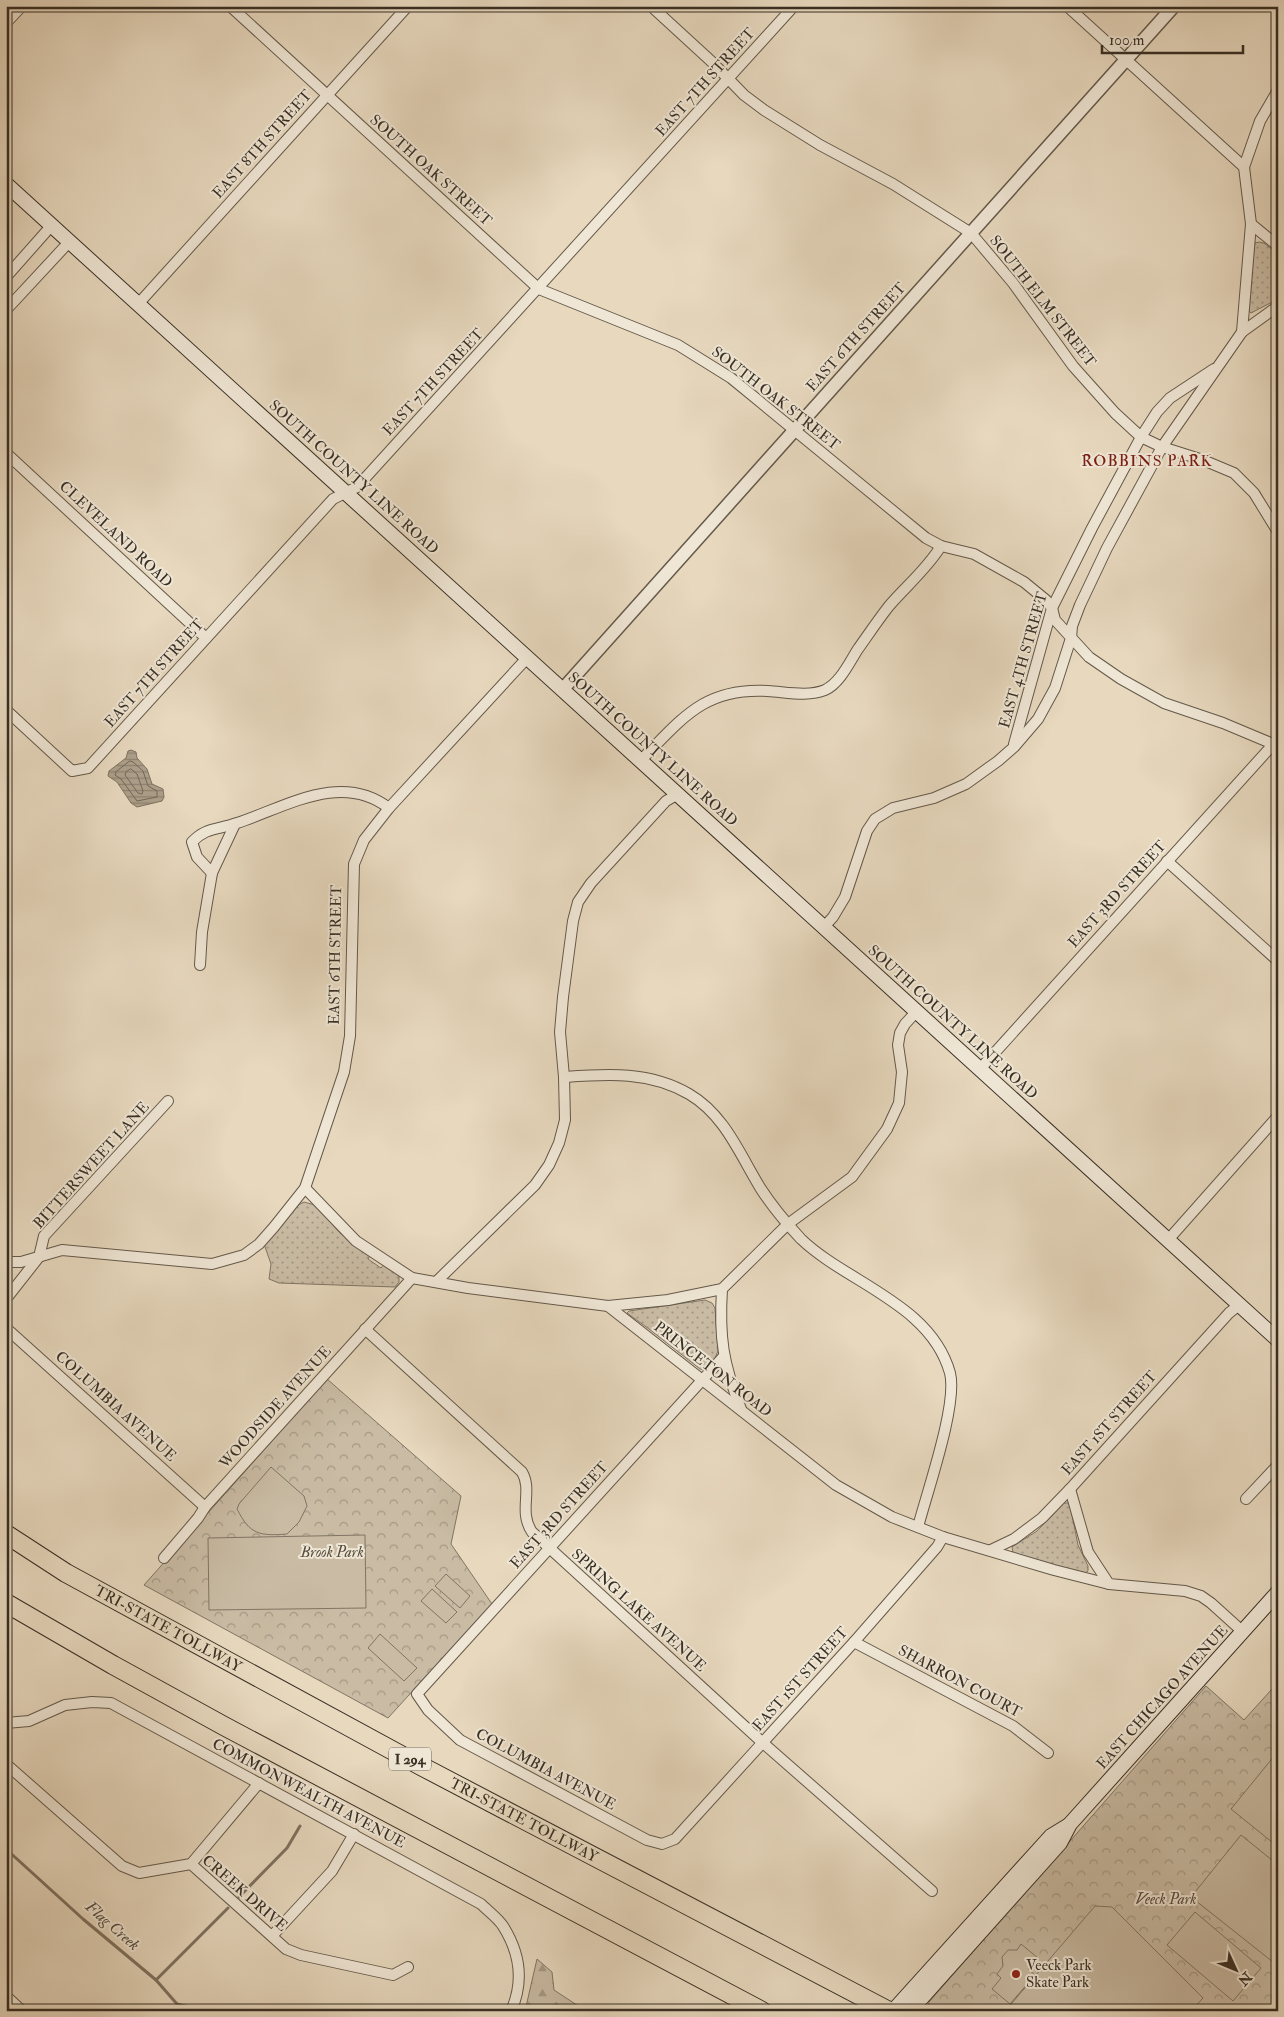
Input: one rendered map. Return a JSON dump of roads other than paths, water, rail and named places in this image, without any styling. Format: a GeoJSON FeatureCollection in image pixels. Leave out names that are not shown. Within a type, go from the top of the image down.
{"type":"FeatureCollection","features":[{"type":"Feature","properties":{"kind":"highway","name":"TRI-STATE TOLLWAY"},"geometry":{"type":"LineString","coordinates":[[6,1534],[66,1573],[412,1761],[891,2011]]}},
{"type":"Feature","properties":{"kind":"highway"},"geometry":{"type":"LineString","coordinates":[[6,1603],[224,1726],[762,2011]]}},
{"type":"Feature","properties":{"kind":"main road","name":"SOUTH COUNTY LINE ROAD"},"geometry":{"type":"LineString","coordinates":[[6,184],[1278,1340]]}},
{"type":"Feature","properties":{"kind":"main road","name":"EAST CHICAGO AVENUE"},"geometry":{"type":"LineString","coordinates":[[922,1988],[1051,1836],[1070,1824],[1278,1592]]}},
{"type":"Feature","properties":{"kind":"main road"},"geometry":{"type":"LineString","coordinates":[[891,2011],[922,1988]]}},
{"type":"Feature","properties":{"kind":"main road"},"geometry":{"type":"LineString","coordinates":[[910,2011],[922,1988]]}},
{"type":"Feature","properties":{"kind":"street"},"geometry":{"type":"LineString","coordinates":[[6,23],[22,6]]}},
{"type":"Feature","properties":{"kind":"street","name":"SOUTH OAK STREET"},"geometry":{"type":"LineString","coordinates":[[230,6],[539,289],[678,344],[731,378],[926,538],[940,546],[974,554],[998,566],[1038,593],[1052,608],[1055,620],[1089,657],[1141,691],[1172,706],[1275,742]]}},
{"type":"Feature","properties":{"kind":"street","name":"EAST 8TH STREET"},"geometry":{"type":"LineString","coordinates":[[139,303],[408,6]]}},
{"type":"Feature","properties":{"kind":"street","name":"SOUTH ELM STREET"},"geometry":{"type":"LineString","coordinates":[[651,6],[744,95],[792,129],[893,184],[971,233],[1013,283],[1073,366],[1115,413],[1141,437],[1162,447],[1203,460],[1234,473],[1254,494],[1278,532]]}},
{"type":"Feature","properties":{"kind":"street","name":"EAST 7TH STREET"},"geometry":{"type":"LineString","coordinates":[[6,710],[72,771],[88,768],[333,499],[357,488],[794,6]]}},
{"type":"Feature","properties":{"kind":"street"},"geometry":{"type":"LineString","coordinates":[[1067,6],[1244,167],[1260,122],[1278,90]]}},
{"type":"Feature","properties":{"kind":"street","name":"EAST 6TH STREET"},"geometry":{"type":"LineString","coordinates":[[563,689],[1174,6]]}},
{"type":"Feature","properties":{"kind":"street","name":"EAST 4TH STREET"},"geometry":{"type":"LineString","coordinates":[[1242,332],[1251,224],[1244,167]]}},
{"type":"Feature","properties":{"kind":"street"},"geometry":{"type":"LineString","coordinates":[[1251,224],[1278,246]]}},
{"type":"Feature","properties":{"kind":"street"},"geometry":{"type":"LineString","coordinates":[[6,277],[52,225]]}},
{"type":"Feature","properties":{"kind":"street"},"geometry":{"type":"LineString","coordinates":[[6,310],[70,241]]}},
{"type":"Feature","properties":{"kind":"street","name":"EAST 4TH STREET"},"geometry":{"type":"LineString","coordinates":[[824,927],[833,917],[845,897],[867,831],[876,818],[893,808],[934,798],[966,784],[985,772],[1014,747],[1038,719],[1055,688],[1071,638],[1072,626],[1080,605],[1107,548],[1162,447],[1242,332],[1278,306]]}},
{"type":"Feature","properties":{"kind":"street","name":"EAST 4TH STREET"},"geometry":{"type":"LineString","coordinates":[[1014,747],[1052,608],[1141,437],[1157,412],[1170,398],[1195,380],[1217,368]]}},
{"type":"Feature","properties":{"kind":"street","name":"CLEVELAND ROAD"},"geometry":{"type":"LineString","coordinates":[[6,453],[206,638]]}},
{"type":"Feature","properties":{"kind":"street"},"geometry":{"type":"LineString","coordinates":[[641,760],[686,714],[697,706],[731,692],[815,693],[834,685],[889,606],[933,559],[940,546]]}},
{"type":"Feature","properties":{"kind":"street","name":"EAST 6TH STREET"},"geometry":{"type":"LineString","coordinates":[[39,1256],[62,1250],[212,1264],[244,1255],[259,1244],[305,1188],[344,1072],[350,1036],[354,864],[364,840],[389,808],[528,658]]}},
{"type":"Feature","properties":{"kind":"street","name":"EAST 3RD STREET"},"geometry":{"type":"LineString","coordinates":[[980,1069],[1275,742]]}},
{"type":"Feature","properties":{"kind":"street"},"geometry":{"type":"LineString","coordinates":[[212,873],[197,857],[192,842],[201,832],[235,824],[310,795],[328,792],[362,794],[376,798],[389,808]]}},
{"type":"Feature","properties":{"kind":"street"},"geometry":{"type":"LineString","coordinates":[[436,1282],[535,1185],[549,1165],[559,1143],[565,1120],[560,1032],[573,922],[578,902],[591,883],[666,801],[678,794]]}},
{"type":"Feature","properties":{"kind":"street"},"geometry":{"type":"LineString","coordinates":[[200,965],[202,932],[212,873],[235,824]]}},
{"type":"Feature","properties":{"kind":"street"},"geometry":{"type":"LineString","coordinates":[[1167,861],[1278,961]]}},
{"type":"Feature","properties":{"kind":"street"},"geometry":{"type":"LineString","coordinates":[[305,1188],[356,1241],[412,1278],[468,1288],[608,1306],[668,1300],[722,1289],[788,1224],[852,1176],[887,1129],[899,1103],[902,1072],[898,1045],[900,1033],[904,1024],[916,1011]]}},
{"type":"Feature","properties":{"kind":"street"},"geometry":{"type":"LineString","coordinates":[[564,1078],[610,1074],[631,1075],[655,1079],[691,1095],[722,1123],[762,1191],[788,1224],[820,1254],[886,1296],[906,1311],[923,1328],[938,1348],[950,1372],[952,1390],[944,1433],[918,1527]]}},
{"type":"Feature","properties":{"kind":"street","name":"BITTERSWEET LANE"},"geometry":{"type":"LineString","coordinates":[[6,1298],[39,1256],[44,1236],[168,1101]]}},
{"type":"Feature","properties":{"kind":"street"},"geometry":{"type":"LineString","coordinates":[[1168,1240],[1278,1116]]}},
{"type":"Feature","properties":{"kind":"street"},"geometry":{"type":"LineString","coordinates":[[6,1262],[21,1262],[39,1256]]}},
{"type":"Feature","properties":{"kind":"street","name":"WOODSIDE AVENUE"},"geometry":{"type":"LineString","coordinates":[[164,1558],[205,1507],[412,1278]]}},
{"type":"Feature","properties":{"kind":"street"},"geometry":{"type":"LineString","coordinates":[[722,1289],[721,1328],[724,1356],[729,1380],[742,1410]]}},
{"type":"Feature","properties":{"kind":"street","name":"EAST 1ST STREET"},"geometry":{"type":"LineString","coordinates":[[991,1550],[1014,1539],[1042,1518],[1228,1313],[1239,1305]]}},
{"type":"Feature","properties":{"kind":"street","name":"PRINCETON ROAD"},"geometry":{"type":"LineString","coordinates":[[608,1306],[836,1485],[892,1517],[943,1537],[1054,1570],[1109,1584],[1185,1591],[1201,1596],[1242,1631]]}},
{"type":"Feature","properties":{"kind":"street","name":"COLUMBIA AVENUE"},"geometry":{"type":"LineString","coordinates":[[6,1328],[205,1507]]}},
{"type":"Feature","properties":{"kind":"street","name":"SPRING LAKE AVENUE"},"geometry":{"type":"LineString","coordinates":[[365,1329],[522,1472],[525,1478],[524,1512],[527,1524],[532,1532],[763,1744],[932,1891]]}},
{"type":"Feature","properties":{"kind":"street","name":"EAST 3RD STREET"},"geometry":{"type":"LineString","coordinates":[[417,1694],[724,1356]]}},
{"type":"Feature","properties":{"kind":"street"},"geometry":{"type":"LineString","coordinates":[[1246,1499],[1278,1465]]}},
{"type":"Feature","properties":{"kind":"street"},"geometry":{"type":"LineString","coordinates":[[1070,1489],[1088,1552],[1109,1584]]}},
{"type":"Feature","properties":{"kind":"street","name":"EAST 1ST STREET"},"geometry":{"type":"LineString","coordinates":[[675,1838],[763,1744],[854,1642],[937,1547],[943,1537]]}},
{"type":"Feature","properties":{"kind":"street","name":"SHARRON COURT"},"geometry":{"type":"LineString","coordinates":[[854,1642],[1013,1726],[1048,1753]]}},
{"type":"Feature","properties":{"kind":"street","name":"COLUMBIA AVENUE"},"geometry":{"type":"LineString","coordinates":[[417,1694],[428,1710],[460,1740],[648,1840],[662,1844],[675,1838]]}},
{"type":"Feature","properties":{"kind":"street","name":"COMMONWEALTH AVENUE"},"geometry":{"type":"LineString","coordinates":[[6,1723],[29,1721],[65,1706],[92,1702],[111,1703],[481,1904],[502,1925],[514,1949],[520,1975],[515,2002],[511,2011]]}},
{"type":"Feature","properties":{"kind":"street","name":"CREEK DRIVE"},"geometry":{"type":"LineString","coordinates":[[6,1764],[122,1866],[138,1873],[191,1864],[286,1949],[300,1955],[393,1975],[408,1968]]}},
{"type":"Feature","properties":{"kind":"street"},"geometry":{"type":"LineString","coordinates":[[191,1864],[258,1783]]}},
{"type":"Feature","properties":{"kind":"street"},"geometry":{"type":"LineString","coordinates":[[272,1936],[332,1871],[354,1834]]}},
{"type":"Feature","properties":{"kind":"street"},"geometry":{"type":"LineString","coordinates":[[6,1996],[22,2011]]}},
{"type":"Feature","properties":{"kind":"water"},"geometry":{"type":"Polygon","coordinates":[[[128,751],[136,752],[137,758],[147,769],[152,784],[163,789],[164,797],[162,801],[137,807],[131,803],[117,782],[108,776],[109,771],[126,758],[128,751]]]}},
{"type":"Feature","properties":{"kind":"waterway"},"geometry":{"type":"LineString","coordinates":[[239,1897],[287,1848],[300,1826]]}},
{"type":"Feature","properties":{"kind":"waterway","name":"Flag Creek"},"geometry":{"type":"LineString","coordinates":[[6,1849],[83,1919],[156,1980],[177,2004],[206,2011]]}},
{"type":"Feature","properties":{"kind":"waterway"},"geometry":{"type":"LineString","coordinates":[[156,1980],[228,1908]]}},
{"type":"Feature","properties":{"kind":"place","name":"Veeck Park Skate Park"},"geometry":{"type":"Point","coordinates":[1016,1974]}},
{"type":"Feature","properties":{"kind":"district","name":"ROBBINS PARK"},"geometry":{"type":"Point","coordinates":[1147,460]}},
{"type":"Feature","properties":{"kind":"park label","name":"Brook Park"},"geometry":{"type":"Point","coordinates":[332,1552]}},
{"type":"Feature","properties":{"kind":"park label","name":"Veeck Park"},"geometry":{"type":"Point","coordinates":[1166,1899]}}]}
